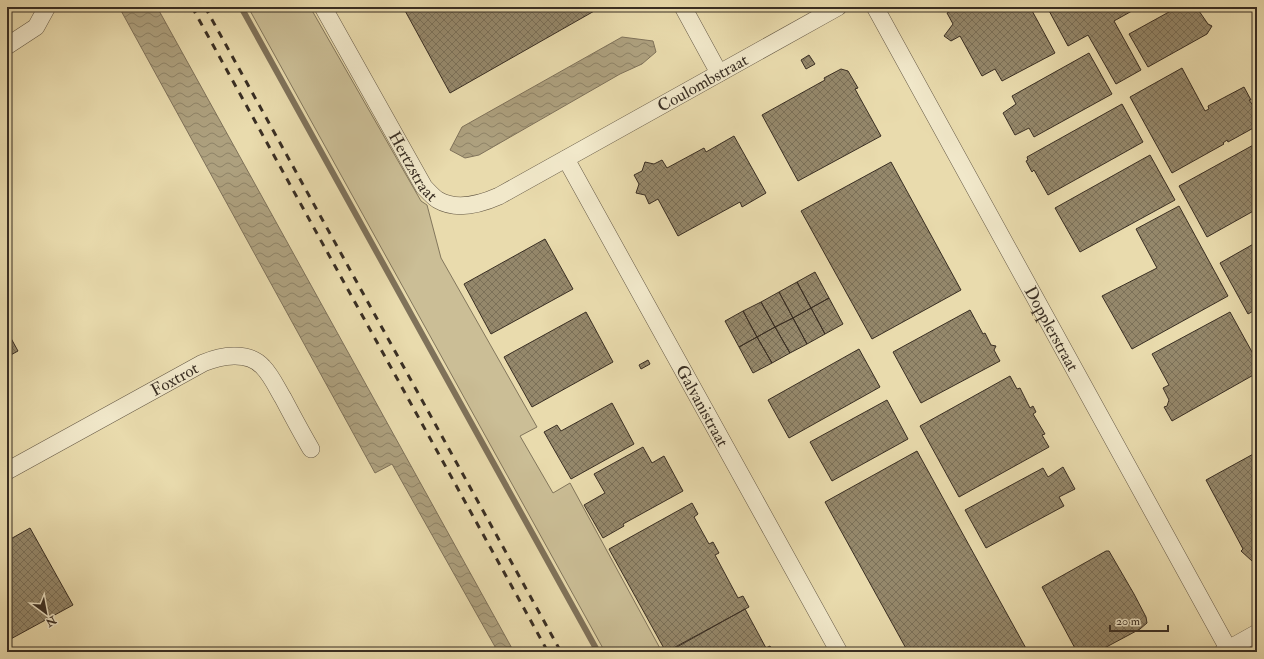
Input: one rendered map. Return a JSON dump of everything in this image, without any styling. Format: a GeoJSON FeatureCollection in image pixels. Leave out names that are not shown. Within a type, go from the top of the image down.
{"type":"FeatureCollection","features":[{"type":"Feature","properties":{"kind":"street"},"geometry":{"type":"LineString","coordinates":[[7,46],[36,27],[47,7]]}},
{"type":"Feature","properties":{"kind":"street","name":"Hertzstraat"},"geometry":{"type":"LineString","coordinates":[[323,7],[424,187],[439,200],[459,206],[479,204],[499,196],[566,159]]}},
{"type":"Feature","properties":{"kind":"street"},"geometry":{"type":"LineString","coordinates":[[683,7],[719,73]]}},
{"type":"Feature","properties":{"kind":"street","name":"Coulombstraat"},"geometry":{"type":"LineString","coordinates":[[566,159],[838,7]]}},
{"type":"Feature","properties":{"kind":"street","name":"Dopplerstraat"},"geometry":{"type":"LineString","coordinates":[[876,7],[1227,651]]}},
{"type":"Feature","properties":{"kind":"street","name":"Galvanistraat"},"geometry":{"type":"LineString","coordinates":[[566,159],[839,652]]}},
{"type":"Feature","properties":{"kind":"street","name":"Foxtrot"},"geometry":{"type":"LineString","coordinates":[[7,471],[203,363],[217,357],[234,356],[249,358],[263,366],[276,386],[311,449]]}},
{"type":"Feature","properties":{"kind":"street"},"geometry":{"type":"LineString","coordinates":[[1227,651],[1257,633]]}},
{"type":"Feature","properties":{"kind":"shaded area"},"geometry":{"type":"Polygon","coordinates":[[[248,7],[310,7],[421,201],[427,205],[441,258],[537,427],[520,436],[553,493],[570,483],[662,652],[605,652],[248,7]]]}},
{"type":"Feature","properties":{"kind":"water"},"geometry":{"type":"Polygon","coordinates":[[[119,7],[157,7],[514,652],[498,652],[392,464],[375,473],[119,7]]]}},
{"type":"Feature","properties":{"kind":"water"},"geometry":{"type":"Polygon","coordinates":[[[622,37],[653,41],[656,52],[642,64],[620,74],[479,155],[465,158],[450,150],[462,127],[622,37]]]}},
{"type":"Feature","properties":{"kind":"building"},"geometry":{"type":"Polygon","coordinates":[[[403,7],[594,7],[596,10],[450,93],[403,7]]]}},
{"type":"Feature","properties":{"kind":"building"},"geometry":{"type":"Polygon","coordinates":[[[959,7],[1030,7],[1055,53],[1002,81],[995,69],[982,76],[960,36],[951,41],[944,36],[953,24],[947,13],[959,7]]]}},
{"type":"Feature","properties":{"kind":"building"},"geometry":{"type":"Polygon","coordinates":[[[1047,7],[1139,7],[1114,21],[1141,70],[1116,84],[1088,35],[1068,46],[1047,7]]]}},
{"type":"Feature","properties":{"kind":"building"},"geometry":{"type":"Polygon","coordinates":[[[1178,7],[1199,7],[1199,11],[1208,24],[1212,26],[1207,34],[1148,67],[1129,34],[1178,7]]]}},
{"type":"Feature","properties":{"kind":"building"},"geometry":{"type":"Polygon","coordinates":[[[1089,53],[1112,94],[1034,137],[1029,128],[1015,135],[1003,113],[1016,104],[1012,96],[1089,53]]]}},
{"type":"Feature","properties":{"kind":"building"},"geometry":{"type":"Polygon","coordinates":[[[809,55],[815,64],[806,69],[801,60],[809,55]]]}},
{"type":"Feature","properties":{"kind":"building"},"geometry":{"type":"Polygon","coordinates":[[[1182,68],[1205,111],[1209,109],[1208,106],[1244,87],[1251,100],[1249,100],[1257,111],[1257,126],[1228,142],[1227,140],[1223,143],[1224,144],[1172,173],[1130,97],[1182,68]]]}},
{"type":"Feature","properties":{"kind":"building"},"geometry":{"type":"Polygon","coordinates":[[[841,69],[848,71],[858,88],[855,89],[881,136],[798,181],[762,115],[825,80],[824,78],[841,69]]]}},
{"type":"Feature","properties":{"kind":"building"},"geometry":{"type":"Polygon","coordinates":[[[1122,104],[1143,142],[1048,195],[1034,170],[1032,172],[1026,161],[1028,160],[1027,157],[1122,104]]]}},
{"type":"Feature","properties":{"kind":"building"},"geometry":{"type":"Polygon","coordinates":[[[734,136],[766,193],[742,207],[740,202],[678,236],[658,199],[649,204],[645,195],[636,193],[639,184],[634,175],[642,171],[645,162],[654,164],[662,160],[667,168],[704,148],[706,152],[734,136]]]}},
{"type":"Feature","properties":{"kind":"building"},"geometry":{"type":"Polygon","coordinates":[[[1257,143],[1257,209],[1207,237],[1179,186],[1257,143]]]}},
{"type":"Feature","properties":{"kind":"building"},"geometry":{"type":"Polygon","coordinates":[[[1150,155],[1175,200],[1080,252],[1055,208],[1150,155]]]}},
{"type":"Feature","properties":{"kind":"building"},"geometry":{"type":"Polygon","coordinates":[[[891,162],[961,290],[872,339],[801,211],[891,162]]]}},
{"type":"Feature","properties":{"kind":"building"},"geometry":{"type":"Polygon","coordinates":[[[1179,206],[1228,296],[1132,349],[1102,296],[1157,268],[1136,229],[1179,206]]]}},
{"type":"Feature","properties":{"kind":"building"},"geometry":{"type":"Polygon","coordinates":[[[545,239],[573,289],[491,334],[464,284],[545,239]]]}},
{"type":"Feature","properties":{"kind":"building"},"geometry":{"type":"Polygon","coordinates":[[[1257,242],[1257,309],[1248,314],[1220,263],[1257,242]]]}},
{"type":"Feature","properties":{"kind":"building"},"geometry":{"type":"Polygon","coordinates":[[[815,272],[829,298],[811,308],[797,282],[815,272]]]}},
{"type":"Feature","properties":{"kind":"building"},"geometry":{"type":"Polygon","coordinates":[[[797,282],[811,308],[793,318],[779,292],[797,282]]]}},
{"type":"Feature","properties":{"kind":"building"},"geometry":{"type":"Polygon","coordinates":[[[779,292],[793,318],[775,327],[761,302],[779,292]]]}},
{"type":"Feature","properties":{"kind":"building"},"geometry":{"type":"Polygon","coordinates":[[[829,298],[843,324],[825,334],[811,308],[829,298]]]}},
{"type":"Feature","properties":{"kind":"building"},"geometry":{"type":"Polygon","coordinates":[[[761,302],[775,327],[757,337],[743,311],[761,302]]]}},
{"type":"Feature","properties":{"kind":"building"},"geometry":{"type":"Polygon","coordinates":[[[811,308],[825,334],[807,344],[793,318],[811,308]]]}},
{"type":"Feature","properties":{"kind":"building"},"geometry":{"type":"Polygon","coordinates":[[[970,310],[983,334],[985,333],[991,345],[996,346],[994,350],[1000,361],[921,403],[893,352],[970,310]]]}},
{"type":"Feature","properties":{"kind":"building"},"geometry":{"type":"Polygon","coordinates":[[[743,311],[757,337],[739,347],[725,321],[743,311]]]}},
{"type":"Feature","properties":{"kind":"building"},"geometry":{"type":"Polygon","coordinates":[[[586,312],[613,362],[532,407],[504,357],[586,312]]]}},
{"type":"Feature","properties":{"kind":"building"},"geometry":{"type":"Polygon","coordinates":[[[1230,312],[1257,361],[1257,373],[1172,421],[1164,407],[1167,406],[1169,400],[1163,388],[1169,385],[1152,354],[1230,312]]]}},
{"type":"Feature","properties":{"kind":"building"},"geometry":{"type":"Polygon","coordinates":[[[793,318],[807,344],[790,353],[775,327],[793,318]]]}},
{"type":"Feature","properties":{"kind":"building"},"geometry":{"type":"Polygon","coordinates":[[[775,327],[790,353],[772,363],[757,337],[775,327]]]}},
{"type":"Feature","properties":{"kind":"building"},"geometry":{"type":"Polygon","coordinates":[[[7,331],[18,351],[7,357],[7,331]]]}},
{"type":"Feature","properties":{"kind":"building"},"geometry":{"type":"Polygon","coordinates":[[[757,337],[772,363],[753,373],[739,347],[757,337]]]}},
{"type":"Feature","properties":{"kind":"building"},"geometry":{"type":"Polygon","coordinates":[[[859,349],[880,387],[789,438],[768,400],[859,349]]]}},
{"type":"Feature","properties":{"kind":"building"},"geometry":{"type":"Polygon","coordinates":[[[648,360],[650,364],[641,369],[639,365],[648,360]]]}},
{"type":"Feature","properties":{"kind":"building"},"geometry":{"type":"Polygon","coordinates":[[[1010,376],[1017,389],[1020,388],[1030,408],[1033,406],[1036,412],[1033,414],[1045,434],[1042,435],[1049,447],[959,497],[920,426],[1010,376]]]}},
{"type":"Feature","properties":{"kind":"building"},"geometry":{"type":"Polygon","coordinates":[[[887,400],[908,439],[832,481],[810,442],[887,400]]]}},
{"type":"Feature","properties":{"kind":"building"},"geometry":{"type":"Polygon","coordinates":[[[612,403],[634,444],[571,479],[544,432],[557,425],[561,431],[612,403]]]}},
{"type":"Feature","properties":{"kind":"building"},"geometry":{"type":"Polygon","coordinates":[[[643,447],[652,463],[664,456],[683,491],[623,524],[624,526],[603,538],[584,505],[605,493],[594,474],[643,447]]]}},
{"type":"Feature","properties":{"kind":"building"},"geometry":{"type":"Polygon","coordinates":[[[917,451],[1028,652],[908,652],[825,502],[917,451]]]}},
{"type":"Feature","properties":{"kind":"building"},"geometry":{"type":"Polygon","coordinates":[[[1257,452],[1257,554],[1252,561],[1241,551],[1243,549],[1206,480],[1257,452]]]}},
{"type":"Feature","properties":{"kind":"building"},"geometry":{"type":"Polygon","coordinates":[[[1063,467],[1075,489],[1059,497],[1064,506],[986,548],[965,510],[1043,468],[1048,477],[1063,467]]]}},
{"type":"Feature","properties":{"kind":"building"},"geometry":{"type":"Polygon","coordinates":[[[692,503],[698,514],[694,517],[709,544],[713,542],[719,553],[715,555],[738,598],[743,596],[749,607],[666,652],[609,549],[692,503]]]}},
{"type":"Feature","properties":{"kind":"building"},"geometry":{"type":"Polygon","coordinates":[[[30,528],[73,605],[7,641],[7,541],[30,528]]]}},
{"type":"Feature","properties":{"kind":"building"},"geometry":{"type":"Polygon","coordinates":[[[1106,551],[1109,551],[1134,594],[1146,617],[1147,623],[1140,629],[1097,652],[1077,652],[1042,587],[1106,551]]]}},
{"type":"Feature","properties":{"kind":"building"},"geometry":{"type":"Polygon","coordinates":[[[745,609],[766,648],[770,646],[773,652],[668,652],[745,609]]]}},
{"type":"Feature","properties":{"kind":"waterway"},"geometry":{"type":"LineString","coordinates":[[241,7],[598,652]]}},
{"type":"Feature","properties":{"kind":"railway"},"geometry":{"type":"LineString","coordinates":[[192,7],[548,652]]}},
{"type":"Feature","properties":{"kind":"railway"},"geometry":{"type":"LineString","coordinates":[[205,7],[561,652]]}}]}
